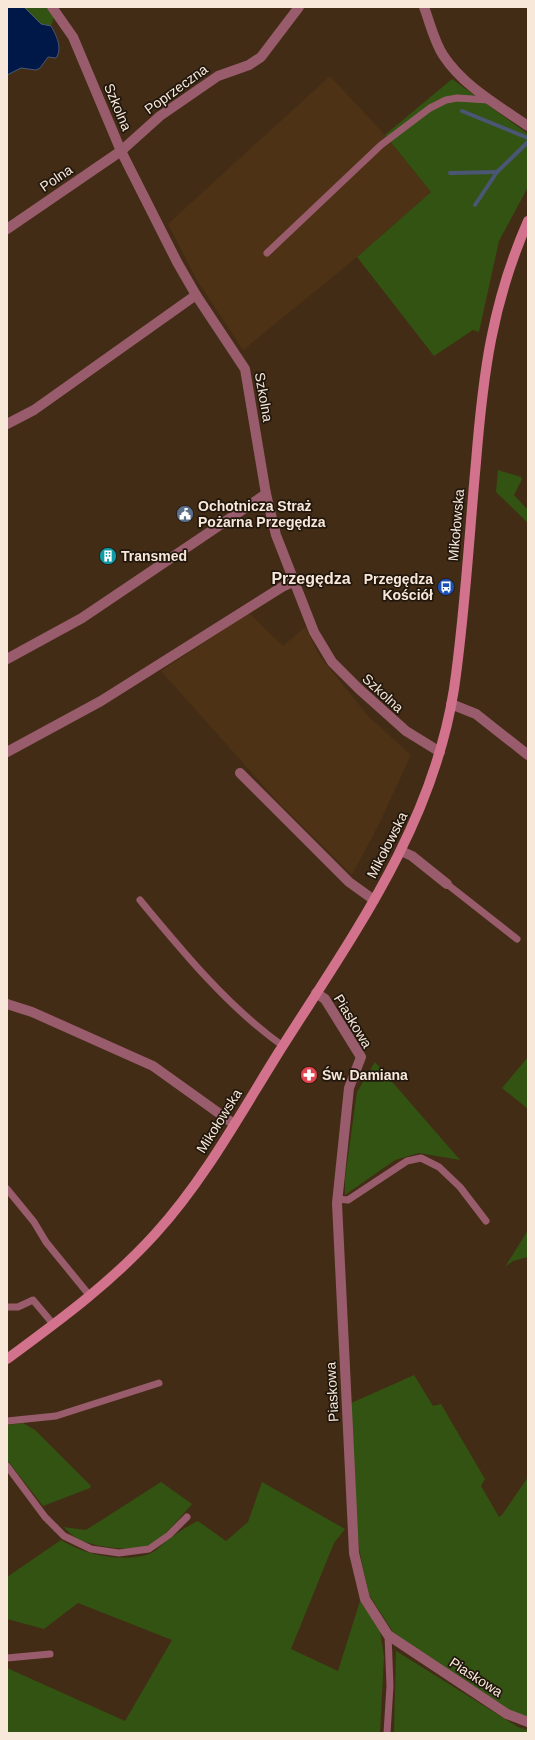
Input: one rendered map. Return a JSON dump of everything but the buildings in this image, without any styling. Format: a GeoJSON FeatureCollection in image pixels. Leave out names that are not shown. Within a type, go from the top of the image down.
{"type":"FeatureCollection","features":[{"type":"Feature","properties":{"kind":"main road","name":"Mikołowska"},"geometry":{"type":"LineString","coordinates":[[7,1359],[54,1325],[124,1267],[163,1225],[194,1184],[234,1124],[374,900],[401,851],[426,797],[440,752],[451,704],[460,645],[480,412],[492,329],[510,264],[527,225]]}},
{"type":"Feature","properties":{"kind":"street","name":"Szkolna"},"geometry":{"type":"LineString","coordinates":[[52,7],[73,37],[121,151],[158,226],[196,295],[245,369],[266,494],[276,535],[293,582],[314,632],[332,662],[354,685],[406,731],[440,752]]}},
{"type":"Feature","properties":{"kind":"street","name":"Poprzeczna"},"geometry":{"type":"LineString","coordinates":[[121,151],[160,116],[218,76],[237,70],[261,57],[299,7]]}},
{"type":"Feature","properties":{"kind":"street"},"geometry":{"type":"LineString","coordinates":[[424,7],[440,49],[448,62],[461,76],[492,101],[528,126]]}},
{"type":"Feature","properties":{"kind":"street","name":"Polna"},"geometry":{"type":"LineString","coordinates":[[7,229],[121,151]]}},
{"type":"Feature","properties":{"kind":"street"},"geometry":{"type":"LineString","coordinates":[[7,424],[34,410],[196,295]]}},
{"type":"Feature","properties":{"kind":"street"},"geometry":{"type":"LineString","coordinates":[[7,659],[82,618],[266,494]]}},
{"type":"Feature","properties":{"kind":"street"},"geometry":{"type":"LineString","coordinates":[[7,752],[101,701],[282,587],[293,582]]}},
{"type":"Feature","properties":{"kind":"street"},"geometry":{"type":"LineString","coordinates":[[451,704],[476,714],[528,755]]}},
{"type":"Feature","properties":{"kind":"street"},"geometry":{"type":"LineString","coordinates":[[240,773],[349,882],[374,900]]}},
{"type":"Feature","properties":{"kind":"street"},"geometry":{"type":"LineString","coordinates":[[401,851],[412,856],[447,884]]}},
{"type":"Feature","properties":{"kind":"street","name":"Piaskowa"},"geometry":{"type":"LineString","coordinates":[[316,993],[325,999],[361,1058],[349,1088],[337,1199],[354,1553],[365,1599],[388,1635],[507,1714],[528,1722]]}},
{"type":"Feature","properties":{"kind":"street"},"geometry":{"type":"LineString","coordinates":[[7,1004],[32,1012],[153,1066],[234,1124]]}},
{"type":"Feature","properties":{"kind":"lane"},"geometry":{"type":"LineString","coordinates":[[267,253],[381,145],[430,108],[446,100],[457,98],[492,101]]}},
{"type":"Feature","properties":{"kind":"lane"},"geometry":{"type":"LineString","coordinates":[[447,884],[517,939]]}},
{"type":"Feature","properties":{"kind":"lane"},"geometry":{"type":"LineString","coordinates":[[140,900],[192,961],[225,995],[263,1032],[283,1046]]}},
{"type":"Feature","properties":{"kind":"lane"},"geometry":{"type":"LineString","coordinates":[[337,1199],[348,1200],[407,1161],[421,1158],[438,1167],[460,1187],[486,1221]]}},
{"type":"Feature","properties":{"kind":"lane"},"geometry":{"type":"LineString","coordinates":[[7,1189],[34,1222],[46,1242],[90,1296]]}},
{"type":"Feature","properties":{"kind":"lane"},"geometry":{"type":"LineString","coordinates":[[7,1307],[18,1308],[33,1300],[54,1325]]}},
{"type":"Feature","properties":{"kind":"lane"},"geometry":{"type":"LineString","coordinates":[[7,1421],[56,1416],[159,1383]]}},
{"type":"Feature","properties":{"kind":"lane"},"geometry":{"type":"LineString","coordinates":[[7,1466],[45,1517],[64,1536],[91,1548],[119,1553],[149,1549],[169,1535],[187,1517]]}},
{"type":"Feature","properties":{"kind":"lane"},"geometry":{"type":"LineString","coordinates":[[387,1733],[390,1686],[388,1635]]}},
{"type":"Feature","properties":{"kind":"lane"},"geometry":{"type":"LineString","coordinates":[[7,1658],[50,1654]]}},
{"type":"Feature","properties":{"kind":"shaded area"},"geometry":{"type":"Polygon","coordinates":[[[330,76],[385,135],[431,192],[357,257],[243,350],[197,280],[168,224],[330,76]]]}},
{"type":"Feature","properties":{"kind":"shaded area"},"geometry":{"type":"Polygon","coordinates":[[[249,613],[283,646],[305,627],[319,655],[368,716],[411,755],[380,822],[352,875],[279,803],[161,671],[249,613]]]}},
{"type":"Feature","properties":{"kind":"green space"},"geometry":{"type":"Polygon","coordinates":[[[24,7],[46,7],[54,17],[51,26],[41,24],[24,7]]]}},
{"type":"Feature","properties":{"kind":"green space"},"geometry":{"type":"Polygon","coordinates":[[[452,79],[528,134],[528,187],[499,241],[479,332],[473,330],[434,356],[357,257],[431,192],[385,135],[452,79]]]}},
{"type":"Feature","properties":{"kind":"green space"},"geometry":{"type":"Polygon","coordinates":[[[498,470],[521,477],[522,479],[514,495],[528,510],[528,523],[496,492],[498,470]]]}},
{"type":"Feature","properties":{"kind":"green space"},"geometry":{"type":"Polygon","coordinates":[[[528,1057],[528,1109],[502,1088],[528,1057]]]}},
{"type":"Feature","properties":{"kind":"green space"},"geometry":{"type":"Polygon","coordinates":[[[375,1062],[460,1160],[419,1153],[395,1160],[345,1195],[345,1178],[357,1092],[375,1062]]]}},
{"type":"Feature","properties":{"kind":"green space"},"geometry":{"type":"Polygon","coordinates":[[[528,1230],[528,1257],[513,1261],[505,1267],[528,1230]]]}},
{"type":"Feature","properties":{"kind":"green space"},"geometry":{"type":"Polygon","coordinates":[[[414,1375],[433,1406],[441,1404],[485,1479],[481,1486],[499,1517],[502,1515],[528,1477],[528,1718],[505,1709],[429,1659],[393,1632],[369,1595],[359,1549],[349,1404],[414,1375]]]}},
{"type":"Feature","properties":{"kind":"green space"},"geometry":{"type":"Polygon","coordinates":[[[23,1423],[35,1430],[91,1486],[90,1488],[43,1506],[7,1460],[7,1425],[23,1423]]]}},
{"type":"Feature","properties":{"kind":"green space"},"geometry":{"type":"Polygon","coordinates":[[[161,1482],[192,1504],[165,1534],[147,1546],[139,1548],[119,1548],[88,1543],[71,1534],[63,1527],[86,1530],[161,1482]]]}},
{"type":"Feature","properties":{"kind":"green space"},"geometry":{"type":"Polygon","coordinates":[[[262,1482],[345,1529],[334,1543],[291,1649],[338,1671],[360,1601],[380,1630],[384,1657],[380,1733],[7,1733],[7,1668],[125,1721],[172,1640],[78,1603],[44,1629],[7,1619],[7,1577],[61,1540],[81,1550],[104,1556],[128,1558],[139,1557],[153,1552],[180,1531],[198,1521],[226,1541],[248,1522],[262,1482]]]}},
{"type":"Feature","properties":{"kind":"green space"},"geometry":{"type":"Polygon","coordinates":[[[396,1651],[518,1727],[528,1730],[528,1733],[394,1733],[396,1651]]]}},
{"type":"Feature","properties":{"kind":"water"},"geometry":{"type":"Polygon","coordinates":[[[7,7],[24,7],[41,24],[51,26],[57,37],[59,46],[56,58],[48,57],[40,68],[36,70],[21,68],[7,75],[7,7]]]}},
{"type":"Feature","properties":{"kind":"waterway"},"geometry":{"type":"LineString","coordinates":[[462,111],[528,138]]}},
{"type":"Feature","properties":{"kind":"waterway"},"geometry":{"type":"LineString","coordinates":[[475,205],[497,172],[528,142]]}},
{"type":"Feature","properties":{"kind":"waterway"},"geometry":{"type":"LineString","coordinates":[[450,173],[497,172]]}},
{"type":"Feature","properties":{"kind":"place","name":"Ochotnicza Straż Pożarna Przegędza"},"geometry":{"type":"Point","coordinates":[185,514]}},
{"type":"Feature","properties":{"kind":"place","name":"Transmed"},"geometry":{"type":"Point","coordinates":[108,556]}},
{"type":"Feature","properties":{"kind":"place","name":"Przegędza Kościół"},"geometry":{"type":"Point","coordinates":[446,587]}},
{"type":"Feature","properties":{"kind":"place","name":"Św. Damiana"},"geometry":{"type":"Point","coordinates":[309,1075]}},
{"type":"Feature","properties":{"kind":"district","name":"Przegędza"},"geometry":{"type":"Point","coordinates":[311,578]}}]}
